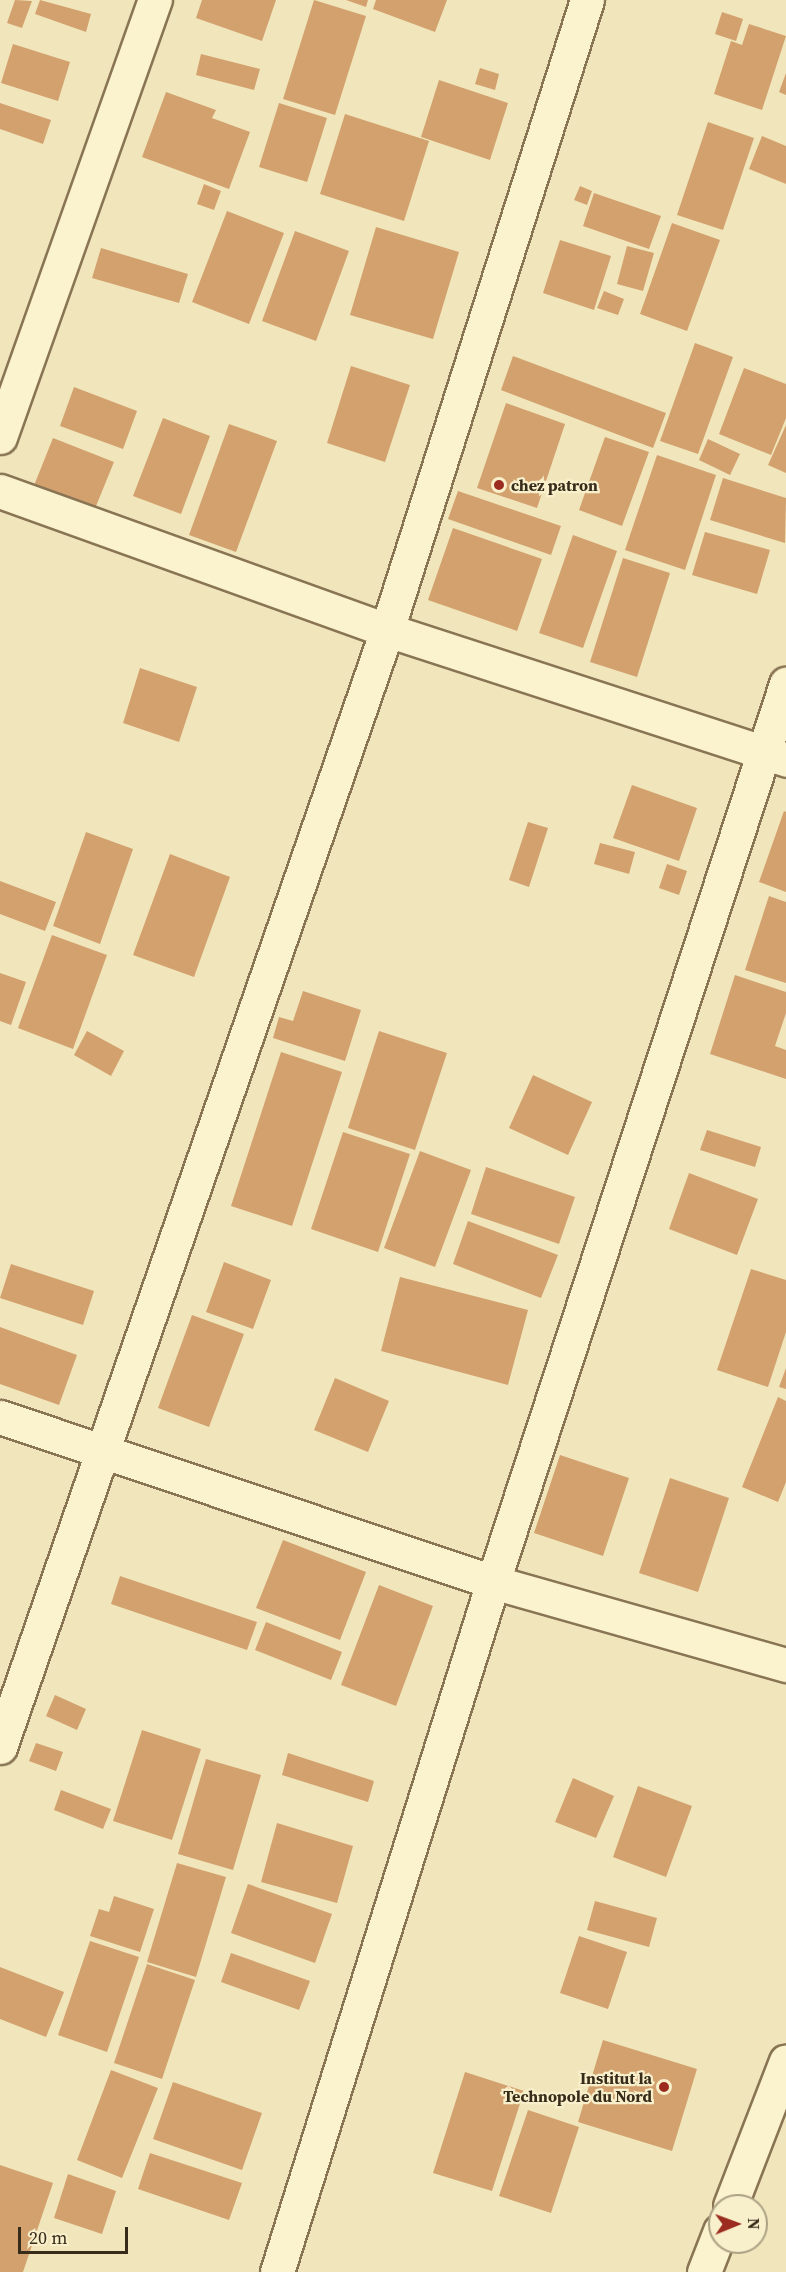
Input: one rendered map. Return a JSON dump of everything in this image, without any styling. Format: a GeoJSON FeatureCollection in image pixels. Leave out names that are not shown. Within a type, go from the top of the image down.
{"type":"FeatureCollection","features":[{"type":"Feature","properties":{"kind":"street"},"geometry":{"type":"LineString","coordinates":[[0,437],[155,0]]}},
{"type":"Feature","properties":{"kind":"street"},"geometry":{"type":"LineString","coordinates":[[0,1747],[387,630],[587,0]]}},
{"type":"Feature","properties":{"kind":"street"},"geometry":{"type":"LineString","coordinates":[[0,491],[387,630],[775,755]]}},
{"type":"Feature","properties":{"kind":"street"},"geometry":{"type":"LineString","coordinates":[[277,2272],[493,1582],[775,755],[786,684]]}},
{"type":"Feature","properties":{"kind":"street"},"geometry":{"type":"LineString","coordinates":[[0,1417],[101,1453],[493,1582],[786,1665]]}},
{"type":"Feature","properties":{"kind":"street"},"geometry":{"type":"LineString","coordinates":[[734,2194],[786,2061]]}},
{"type":"Feature","properties":{"kind":"street"},"geometry":{"type":"LineString","coordinates":[[704,2272],[711,2254]]}},
{"type":"Feature","properties":{"kind":"building"},"geometry":{"type":"Polygon","coordinates":[[[15,0],[32,1],[22,28],[7,23],[15,0]]]}},
{"type":"Feature","properties":{"kind":"building"},"geometry":{"type":"Polygon","coordinates":[[[40,0],[91,14],[86,32],[35,14],[40,0]]]}},
{"type":"Feature","properties":{"kind":"building"},"geometry":{"type":"Polygon","coordinates":[[[202,0],[276,0],[262,41],[196,18],[202,0]]]}},
{"type":"Feature","properties":{"kind":"building"},"geometry":{"type":"Polygon","coordinates":[[[314,0],[366,16],[335,115],[283,99],[314,0]]]}},
{"type":"Feature","properties":{"kind":"building"},"geometry":{"type":"Polygon","coordinates":[[[346,0],[368,0],[366,7],[346,0]]]}},
{"type":"Feature","properties":{"kind":"building"},"geometry":{"type":"Polygon","coordinates":[[[376,0],[447,0],[435,32],[373,9],[376,0]]]}},
{"type":"Feature","properties":{"kind":"building"},"geometry":{"type":"Polygon","coordinates":[[[722,12],[743,19],[736,41],[715,34],[722,12]]]}},
{"type":"Feature","properties":{"kind":"building"},"geometry":{"type":"Polygon","coordinates":[[[749,24],[786,36],[762,110],[714,94],[731,41],[742,45],[749,24]]]}},
{"type":"Feature","properties":{"kind":"building"},"geometry":{"type":"Polygon","coordinates":[[[13,44],[70,62],[58,101],[1,83],[13,44]]]}},
{"type":"Feature","properties":{"kind":"building"},"geometry":{"type":"Polygon","coordinates":[[[201,54],[260,69],[254,90],[196,75],[201,54]]]}},
{"type":"Feature","properties":{"kind":"building"},"geometry":{"type":"Polygon","coordinates":[[[480,68],[499,74],[495,90],[475,84],[480,68]]]}},
{"type":"Feature","properties":{"kind":"building"},"geometry":{"type":"Polygon","coordinates":[[[786,73],[786,95],[779,92],[786,73]]]}},
{"type":"Feature","properties":{"kind":"building"},"geometry":{"type":"Polygon","coordinates":[[[439,80],[508,103],[490,160],[421,137],[439,80]]]}},
{"type":"Feature","properties":{"kind":"building"},"geometry":{"type":"Polygon","coordinates":[[[166,92],[216,110],[212,118],[250,132],[229,189],[142,157],[166,92]]]}},
{"type":"Feature","properties":{"kind":"building"},"geometry":{"type":"Polygon","coordinates":[[[0,103],[51,120],[43,144],[0,129],[0,103]]]}},
{"type":"Feature","properties":{"kind":"building"},"geometry":{"type":"Polygon","coordinates":[[[279,103],[327,118],[307,182],[259,167],[279,103]]]}},
{"type":"Feature","properties":{"kind":"building"},"geometry":{"type":"Polygon","coordinates":[[[345,114],[429,141],[404,221],[320,194],[345,114]]]}},
{"type":"Feature","properties":{"kind":"building"},"geometry":{"type":"Polygon","coordinates":[[[708,122],[754,138],[723,230],[677,215],[708,122]]]}},
{"type":"Feature","properties":{"kind":"building"},"geometry":{"type":"Polygon","coordinates":[[[762,136],[786,146],[786,184],[749,169],[762,136]]]}},
{"type":"Feature","properties":{"kind":"building"},"geometry":{"type":"Polygon","coordinates":[[[204,184],[221,191],[214,210],[197,204],[204,184]]]}},
{"type":"Feature","properties":{"kind":"building"},"geometry":{"type":"Polygon","coordinates":[[[580,186],[592,191],[587,205],[574,200],[580,186]]]}},
{"type":"Feature","properties":{"kind":"building"},"geometry":{"type":"Polygon","coordinates":[[[594,193],[661,216],[649,249],[583,226],[594,193]]]}},
{"type":"Feature","properties":{"kind":"building"},"geometry":{"type":"Polygon","coordinates":[[[227,211],[284,233],[249,324],[192,302],[227,211]]]}},
{"type":"Feature","properties":{"kind":"building"},"geometry":{"type":"Polygon","coordinates":[[[672,223],[720,240],[687,331],[640,314],[672,223]]]}},
{"type":"Feature","properties":{"kind":"building"},"geometry":{"type":"Polygon","coordinates":[[[376,227],[459,252],[433,339],[350,315],[376,227]]]}},
{"type":"Feature","properties":{"kind":"building"},"geometry":{"type":"Polygon","coordinates":[[[295,231],[349,251],[316,341],[262,321],[295,231]]]}},
{"type":"Feature","properties":{"kind":"building"},"geometry":{"type":"Polygon","coordinates":[[[560,240],[611,256],[594,310],[543,293],[560,240]]]}},
{"type":"Feature","properties":{"kind":"building"},"geometry":{"type":"Polygon","coordinates":[[[627,246],[654,253],[643,291],[617,284],[627,246]]]}},
{"type":"Feature","properties":{"kind":"building"},"geometry":{"type":"Polygon","coordinates":[[[101,248],[188,274],[179,303],[92,278],[101,248]]]}},
{"type":"Feature","properties":{"kind":"building"},"geometry":{"type":"Polygon","coordinates":[[[604,291],[624,299],[618,315],[597,308],[604,291]]]}},
{"type":"Feature","properties":{"kind":"building"},"geometry":{"type":"Polygon","coordinates":[[[695,343],[733,357],[698,454],[660,441],[695,343]]]}},
{"type":"Feature","properties":{"kind":"building"},"geometry":{"type":"Polygon","coordinates":[[[513,356],[666,413],[653,448],[501,390],[513,356]]]}},
{"type":"Feature","properties":{"kind":"building"},"geometry":{"type":"Polygon","coordinates":[[[351,366],[410,385],[385,462],[327,443],[351,366]]]}},
{"type":"Feature","properties":{"kind":"building"},"geometry":{"type":"Polygon","coordinates":[[[744,368],[786,384],[786,418],[771,455],[719,434],[744,368]]]}},
{"type":"Feature","properties":{"kind":"building"},"geometry":{"type":"Polygon","coordinates":[[[74,387],[137,411],[123,449],[60,426],[74,387]]]}},
{"type":"Feature","properties":{"kind":"building"},"geometry":{"type":"Polygon","coordinates":[[[506,403],[565,424],[537,508],[477,488],[506,403]]]}},
{"type":"Feature","properties":{"kind":"building"},"geometry":{"type":"Polygon","coordinates":[[[163,418],[210,436],[181,514],[133,496],[163,418]]]}},
{"type":"Feature","properties":{"kind":"building"},"geometry":{"type":"Polygon","coordinates":[[[229,424],[277,441],[236,552],[189,535],[229,424]]]}},
{"type":"Feature","properties":{"kind":"building"},"geometry":{"type":"Polygon","coordinates":[[[786,425],[786,473],[768,465],[786,425]]]}},
{"type":"Feature","properties":{"kind":"building"},"geometry":{"type":"Polygon","coordinates":[[[605,437],[649,452],[622,526],[579,510],[605,437]]]}},
{"type":"Feature","properties":{"kind":"building"},"geometry":{"type":"Polygon","coordinates":[[[53,438],[114,462],[94,511],[33,488],[53,438]]]}},
{"type":"Feature","properties":{"kind":"building"},"geometry":{"type":"Polygon","coordinates":[[[708,439],[740,454],[730,475],[699,460],[708,439]]]}},
{"type":"Feature","properties":{"kind":"building"},"geometry":{"type":"Polygon","coordinates":[[[657,455],[716,475],[685,570],[625,550],[657,455]]]}},
{"type":"Feature","properties":{"kind":"building"},"geometry":{"type":"Polygon","coordinates":[[[723,478],[786,498],[785,543],[710,520],[723,478]]]}},
{"type":"Feature","properties":{"kind":"building"},"geometry":{"type":"Polygon","coordinates":[[[458,491],[561,526],[551,555],[448,519],[458,491]]]}},
{"type":"Feature","properties":{"kind":"building"},"geometry":{"type":"Polygon","coordinates":[[[453,528],[542,559],[517,631],[428,600],[453,528]]]}},
{"type":"Feature","properties":{"kind":"building"},"geometry":{"type":"Polygon","coordinates":[[[705,532],[770,550],[757,594],[692,575],[705,532]]]}},
{"type":"Feature","properties":{"kind":"building"},"geometry":{"type":"Polygon","coordinates":[[[573,535],[617,551],[583,648],[539,633],[573,535]]]}},
{"type":"Feature","properties":{"kind":"building"},"geometry":{"type":"Polygon","coordinates":[[[623,558],[670,573],[637,677],[590,662],[623,558]]]}},
{"type":"Feature","properties":{"kind":"building"},"geometry":{"type":"Polygon","coordinates":[[[140,668],[197,687],[179,742],[123,723],[140,668]]]}},
{"type":"Feature","properties":{"kind":"building"},"geometry":{"type":"Polygon","coordinates":[[[632,785],[697,808],[679,861],[613,838],[632,785]]]}},
{"type":"Feature","properties":{"kind":"building"},"geometry":{"type":"Polygon","coordinates":[[[784,811],[786,812],[786,892],[759,882],[784,811]]]}},
{"type":"Feature","properties":{"kind":"building"},"geometry":{"type":"Polygon","coordinates":[[[528,822],[548,828],[529,887],[509,880],[528,822]]]}},
{"type":"Feature","properties":{"kind":"building"},"geometry":{"type":"Polygon","coordinates":[[[86,832],[133,849],[100,944],[53,926],[86,832]]]}},
{"type":"Feature","properties":{"kind":"building"},"geometry":{"type":"Polygon","coordinates":[[[600,843],[635,852],[629,874],[594,864],[600,843]]]}},
{"type":"Feature","properties":{"kind":"building"},"geometry":{"type":"Polygon","coordinates":[[[170,854],[230,877],[194,977],[133,955],[170,854]]]}},
{"type":"Feature","properties":{"kind":"building"},"geometry":{"type":"Polygon","coordinates":[[[667,864],[687,871],[679,895],[659,888],[667,864]]]}},
{"type":"Feature","properties":{"kind":"building"},"geometry":{"type":"Polygon","coordinates":[[[0,881],[56,902],[45,931],[0,914],[0,881]]]}},
{"type":"Feature","properties":{"kind":"building"},"geometry":{"type":"Polygon","coordinates":[[[769,896],[786,902],[786,983],[745,970],[769,896]]]}},
{"type":"Feature","properties":{"kind":"building"},"geometry":{"type":"Polygon","coordinates":[[[52,935],[107,955],[73,1049],[18,1028],[52,935]]]}},
{"type":"Feature","properties":{"kind":"building"},"geometry":{"type":"Polygon","coordinates":[[[0,973],[26,982],[11,1025],[0,1021],[0,973]]]}},
{"type":"Feature","properties":{"kind":"building"},"geometry":{"type":"Polygon","coordinates":[[[735,975],[786,992],[786,1013],[775,1046],[786,1050],[786,1079],[710,1054],[735,975]]]}},
{"type":"Feature","properties":{"kind":"building"},"geometry":{"type":"Polygon","coordinates":[[[303,991],[361,1010],[345,1061],[273,1038],[279,1017],[293,1021],[303,991]]]}},
{"type":"Feature","properties":{"kind":"building"},"geometry":{"type":"Polygon","coordinates":[[[87,1031],[124,1051],[111,1076],[74,1055],[87,1031]]]}},
{"type":"Feature","properties":{"kind":"building"},"geometry":{"type":"Polygon","coordinates":[[[379,1031],[447,1053],[415,1150],[348,1128],[379,1031]]]}},
{"type":"Feature","properties":{"kind":"building"},"geometry":{"type":"Polygon","coordinates":[[[281,1052],[342,1072],[292,1226],[231,1206],[281,1052]]]}},
{"type":"Feature","properties":{"kind":"building"},"geometry":{"type":"Polygon","coordinates":[[[533,1075],[592,1102],[568,1155],[509,1128],[533,1075]]]}},
{"type":"Feature","properties":{"kind":"building"},"geometry":{"type":"Polygon","coordinates":[[[707,1130],[761,1147],[755,1167],[700,1150],[707,1130]]]}},
{"type":"Feature","properties":{"kind":"building"},"geometry":{"type":"Polygon","coordinates":[[[343,1132],[410,1154],[378,1252],[311,1229],[343,1132]]]}},
{"type":"Feature","properties":{"kind":"building"},"geometry":{"type":"Polygon","coordinates":[[[420,1151],[471,1170],[435,1267],[384,1248],[420,1151]]]}},
{"type":"Feature","properties":{"kind":"building"},"geometry":{"type":"Polygon","coordinates":[[[486,1167],[575,1197],[559,1244],[471,1214],[486,1167]]]}},
{"type":"Feature","properties":{"kind":"building"},"geometry":{"type":"Polygon","coordinates":[[[689,1173],[758,1199],[737,1255],[669,1229],[689,1173]]]}},
{"type":"Feature","properties":{"kind":"building"},"geometry":{"type":"Polygon","coordinates":[[[468,1221],[558,1255],[541,1298],[453,1264],[468,1221]]]}},
{"type":"Feature","properties":{"kind":"building"},"geometry":{"type":"Polygon","coordinates":[[[224,1262],[271,1280],[253,1329],[206,1312],[224,1262]]]}},
{"type":"Feature","properties":{"kind":"building"},"geometry":{"type":"Polygon","coordinates":[[[11,1264],[94,1291],[83,1325],[0,1298],[11,1264]]]}},
{"type":"Feature","properties":{"kind":"building"},"geometry":{"type":"Polygon","coordinates":[[[751,1269],[786,1280],[786,1332],[768,1387],[717,1370],[751,1269]]]}},
{"type":"Feature","properties":{"kind":"building"},"geometry":{"type":"Polygon","coordinates":[[[400,1277],[528,1310],[508,1385],[381,1351],[400,1277]]]}},
{"type":"Feature","properties":{"kind":"building"},"geometry":{"type":"Polygon","coordinates":[[[192,1315],[244,1334],[209,1427],[158,1408],[192,1315]]]}},
{"type":"Feature","properties":{"kind":"building"},"geometry":{"type":"Polygon","coordinates":[[[0,1327],[77,1355],[59,1405],[0,1384],[0,1327]]]}},
{"type":"Feature","properties":{"kind":"building"},"geometry":{"type":"Polygon","coordinates":[[[786,1368],[786,1389],[779,1387],[786,1368]]]}},
{"type":"Feature","properties":{"kind":"building"},"geometry":{"type":"Polygon","coordinates":[[[335,1378],[389,1401],[368,1452],[314,1430],[335,1378]]]}},
{"type":"Feature","properties":{"kind":"building"},"geometry":{"type":"Polygon","coordinates":[[[778,1397],[786,1401],[786,1482],[778,1502],[742,1487],[778,1397]]]}},
{"type":"Feature","properties":{"kind":"building"},"geometry":{"type":"Polygon","coordinates":[[[560,1455],[629,1478],[603,1556],[534,1533],[560,1455]]]}},
{"type":"Feature","properties":{"kind":"building"},"geometry":{"type":"Polygon","coordinates":[[[670,1478],[729,1498],[698,1592],[639,1573],[670,1478]]]}},
{"type":"Feature","properties":{"kind":"building"},"geometry":{"type":"Polygon","coordinates":[[[283,1540],[366,1572],[340,1640],[256,1608],[283,1540]]]}},
{"type":"Feature","properties":{"kind":"building"},"geometry":{"type":"Polygon","coordinates":[[[120,1576],[257,1622],[247,1650],[111,1604],[120,1576]]]}},
{"type":"Feature","properties":{"kind":"building"},"geometry":{"type":"Polygon","coordinates":[[[379,1585],[433,1606],[396,1706],[341,1685],[379,1585]]]}},
{"type":"Feature","properties":{"kind":"building"},"geometry":{"type":"Polygon","coordinates":[[[266,1622],[342,1652],[331,1680],[255,1650],[266,1622]]]}},
{"type":"Feature","properties":{"kind":"building"},"geometry":{"type":"Polygon","coordinates":[[[55,1695],[86,1709],[77,1730],[46,1716],[55,1695]]]}},
{"type":"Feature","properties":{"kind":"building"},"geometry":{"type":"Polygon","coordinates":[[[142,1730],[201,1749],[172,1840],[113,1821],[142,1730]]]}},
{"type":"Feature","properties":{"kind":"building"},"geometry":{"type":"Polygon","coordinates":[[[36,1743],[63,1752],[56,1771],[29,1761],[36,1743]]]}},
{"type":"Feature","properties":{"kind":"building"},"geometry":{"type":"Polygon","coordinates":[[[288,1753],[374,1781],[368,1802],[282,1775],[288,1753]]]}},
{"type":"Feature","properties":{"kind":"building"},"geometry":{"type":"Polygon","coordinates":[[[206,1759],[261,1775],[233,1870],[178,1854],[206,1759]]]}},
{"type":"Feature","properties":{"kind":"building"},"geometry":{"type":"Polygon","coordinates":[[[573,1778],[614,1796],[596,1838],[555,1822],[573,1778]]]}},
{"type":"Feature","properties":{"kind":"building"},"geometry":{"type":"Polygon","coordinates":[[[638,1786],[692,1806],[666,1877],[613,1857],[638,1786]]]}},
{"type":"Feature","properties":{"kind":"building"},"geometry":{"type":"Polygon","coordinates":[[[61,1790],[111,1809],[103,1829],[54,1810],[61,1790]]]}},
{"type":"Feature","properties":{"kind":"building"},"geometry":{"type":"Polygon","coordinates":[[[277,1823],[353,1846],[337,1903],[261,1882],[277,1823]]]}},
{"type":"Feature","properties":{"kind":"building"},"geometry":{"type":"Polygon","coordinates":[[[177,1863],[226,1877],[196,1977],[147,1962],[177,1863]]]}},
{"type":"Feature","properties":{"kind":"building"},"geometry":{"type":"Polygon","coordinates":[[[248,1884],[332,1914],[315,1963],[231,1933],[248,1884]]]}},
{"type":"Feature","properties":{"kind":"building"},"geometry":{"type":"Polygon","coordinates":[[[114,1896],[154,1909],[140,1952],[90,1936],[99,1909],[109,1912],[114,1896]]]}},
{"type":"Feature","properties":{"kind":"building"},"geometry":{"type":"Polygon","coordinates":[[[595,1901],[657,1918],[649,1947],[587,1930],[595,1901]]]}},
{"type":"Feature","properties":{"kind":"building"},"geometry":{"type":"Polygon","coordinates":[[[579,1936],[627,1952],[608,2009],[560,1993],[579,1936]]]}},
{"type":"Feature","properties":{"kind":"building"},"geometry":{"type":"Polygon","coordinates":[[[90,1941],[139,1957],[107,2052],[58,2035],[90,1941]]]}},
{"type":"Feature","properties":{"kind":"building"},"geometry":{"type":"Polygon","coordinates":[[[231,1953],[310,1981],[299,2010],[221,1982],[231,1953]]]}},
{"type":"Feature","properties":{"kind":"building"},"geometry":{"type":"Polygon","coordinates":[[[147,1964],[195,1980],[162,2079],[114,2063],[147,1964]]]}},
{"type":"Feature","properties":{"kind":"building"},"geometry":{"type":"Polygon","coordinates":[[[0,1967],[64,1992],[46,2037],[0,2019],[0,1967]]]}},
{"type":"Feature","properties":{"kind":"building"},"geometry":{"type":"Polygon","coordinates":[[[603,2040],[697,2069],[672,2151],[578,2122],[603,2040]]]}},
{"type":"Feature","properties":{"kind":"building"},"geometry":{"type":"Polygon","coordinates":[[[111,2070],[158,2088],[122,2178],[77,2160],[111,2070]]]}},
{"type":"Feature","properties":{"kind":"building"},"geometry":{"type":"Polygon","coordinates":[[[465,2072],[524,2091],[492,2191],[433,2173],[465,2072]]]}},
{"type":"Feature","properties":{"kind":"building"},"geometry":{"type":"Polygon","coordinates":[[[173,2082],[262,2113],[242,2170],[153,2139],[173,2082]]]}},
{"type":"Feature","properties":{"kind":"building"},"geometry":{"type":"Polygon","coordinates":[[[528,2110],[579,2127],[551,2213],[499,2196],[528,2110]]]}},
{"type":"Feature","properties":{"kind":"building"},"geometry":{"type":"Polygon","coordinates":[[[150,2153],[242,2183],[229,2220],[138,2189],[150,2153]]]}},
{"type":"Feature","properties":{"kind":"building"},"geometry":{"type":"Polygon","coordinates":[[[0,2165],[53,2183],[23,2272],[0,2272],[0,2165]]]}},
{"type":"Feature","properties":{"kind":"building"},"geometry":{"type":"Polygon","coordinates":[[[68,2174],[116,2191],[102,2234],[54,2218],[68,2174]]]}},
{"type":"Feature","properties":{"kind":"place","name":"chez patron"},"geometry":{"type":"Point","coordinates":[499,485]}},
{"type":"Feature","properties":{"kind":"place","name":"Institut la Technopole du Nord"},"geometry":{"type":"Point","coordinates":[664,2087]}}]}
